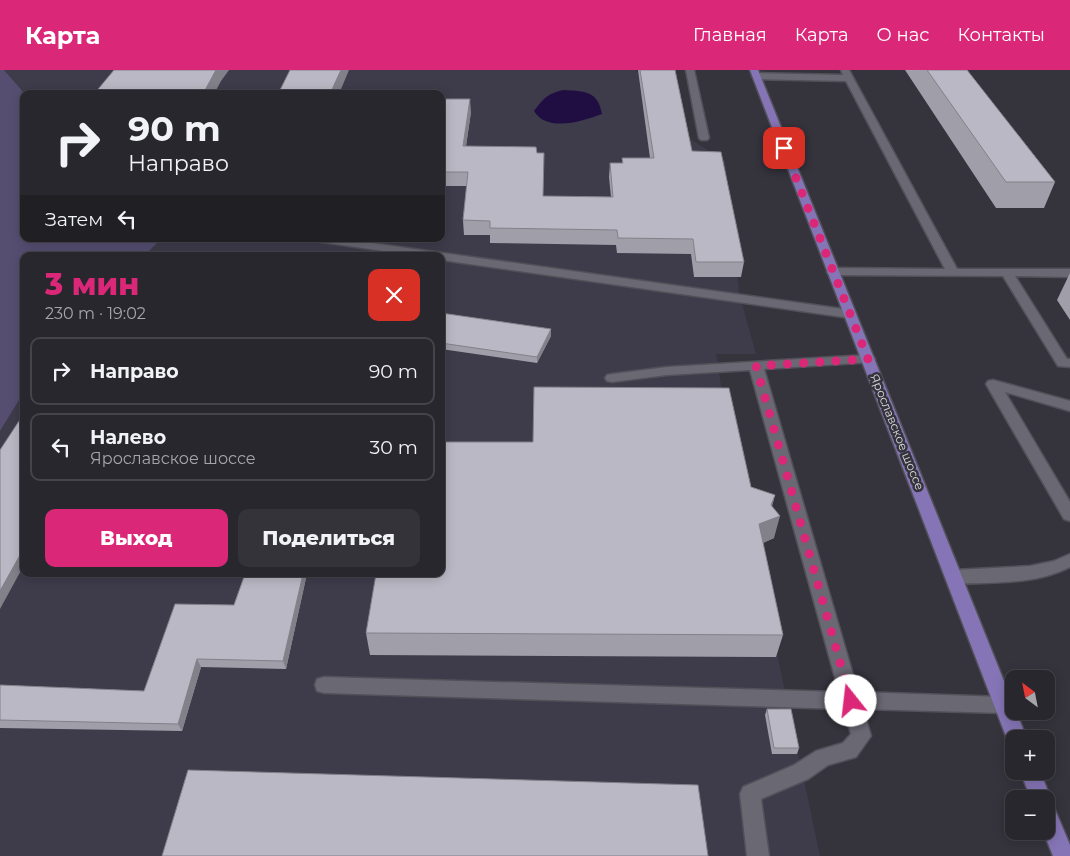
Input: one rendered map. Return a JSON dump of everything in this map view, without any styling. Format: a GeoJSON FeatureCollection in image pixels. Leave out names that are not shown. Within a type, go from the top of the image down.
{"type":"FeatureCollection","features":[{"type":"Feature","properties":{"kind":"main road","name":"Ярославское шоссе"},"geometry":{"type":"LineString","coordinates":[[755,73],[1013,730]]}},
{"type":"Feature","properties":{"kind":"main road"},"geometry":{"type":"LineString","coordinates":[[1055,834],[1064,856]]}},
{"type":"Feature","properties":{"kind":"lane"},"geometry":{"type":"LineString","coordinates":[[690,70],[704,138]]}},
{"type":"Feature","properties":{"kind":"lane"},"geometry":{"type":"LineString","coordinates":[[755,73],[847,74],[954,272]]}},
{"type":"Feature","properties":{"kind":"lane"},"geometry":{"type":"LineString","coordinates":[[342,242],[413,252]]}},
{"type":"Feature","properties":{"kind":"lane"},"geometry":{"type":"LineString","coordinates":[[445,257],[850,314]]}},
{"type":"Feature","properties":{"kind":"lane"},"geometry":{"type":"LineString","coordinates":[[833,272],[1070,273]]}},
{"type":"Feature","properties":{"kind":"lane"},"geometry":{"type":"LineString","coordinates":[[1006,272],[1063,363],[1070,363]]}},
{"type":"Feature","properties":{"kind":"lane"},"geometry":{"type":"LineString","coordinates":[[612,378],[668,371],[868,359]]}},
{"type":"Feature","properties":{"kind":"lane"},"geometry":{"type":"LineString","coordinates":[[756,366],[861,736],[849,751],[823,757],[801,772],[750,794],[758,856]]}},
{"type":"Feature","properties":{"kind":"lane"},"geometry":{"type":"LineString","coordinates":[[1070,406],[993,384],[1070,515]]}},
{"type":"Feature","properties":{"kind":"lane"},"geometry":{"type":"LineString","coordinates":[[954,577],[1039,571],[1060,567],[1070,560]]}},
{"type":"Feature","properties":{"kind":"lane"},"geometry":{"type":"LineString","coordinates":[[324,685],[1003,705]]}},
{"type":"Feature","properties":{"kind":"shaded area"},"geometry":{"type":"Polygon","coordinates":[[[0,70],[4,70],[22,90],[20,242],[158,242],[148,252],[20,252],[20,398],[0,431],[0,70]]]}},
{"type":"Feature","properties":{"kind":"shaded area"},"geometry":{"type":"Polygon","coordinates":[[[4,70],[635,70],[638,72],[684,135],[725,161],[739,293],[756,354],[716,354],[725,410],[820,856],[0,856],[0,431],[20,398],[20,577],[445,577],[445,252],[148,252],[158,242],[445,242],[445,90],[22,90],[4,70]]]}},
{"type":"Feature","properties":{"kind":"shaded area"},"geometry":{"type":"Polygon","coordinates":[[[563,90],[584,92],[594,97],[600,106],[602,114],[585,120],[566,123],[547,122],[540,118],[534,111],[540,103],[549,95],[563,90]]]}},
{"type":"Feature","properties":{"kind":"building"},"geometry":{"type":"Polygon","coordinates":[[[114,70],[216,70],[205,90],[97,90],[114,70]]]}},
{"type":"Feature","properties":{"kind":"building"},"geometry":{"type":"Polygon","coordinates":[[[290,70],[341,70],[332,90],[280,90],[290,70]]]}},
{"type":"Feature","properties":{"kind":"building"},"geometry":{"type":"Polygon","coordinates":[[[640,70],[675,70],[692,151],[721,152],[744,262],[696,262],[693,239],[618,238],[617,230],[490,228],[490,221],[463,220],[468,172],[445,172],[445,99],[470,99],[463,146],[536,147],[537,153],[544,153],[543,196],[613,197],[610,163],[623,163],[622,158],[654,158],[640,70]]]}},
{"type":"Feature","properties":{"kind":"building"},"geometry":{"type":"Polygon","coordinates":[[[927,70],[967,70],[1055,182],[1006,182],[927,70]]]}},
{"type":"Feature","properties":{"kind":"building"},"geometry":{"type":"Polygon","coordinates":[[[445,314],[551,329],[537,357],[445,344],[445,314]]]}},
{"type":"Feature","properties":{"kind":"building"},"geometry":{"type":"Polygon","coordinates":[[[534,387],[729,388],[751,487],[775,495],[771,505],[780,516],[759,524],[783,635],[366,633],[375,577],[445,577],[445,442],[533,442],[534,387]]]}},
{"type":"Feature","properties":{"kind":"building"},"geometry":{"type":"Polygon","coordinates":[[[20,421],[20,555],[0,591],[0,450],[20,421]]]}},
{"type":"Feature","properties":{"kind":"building"},"geometry":{"type":"Polygon","coordinates":[[[244,577],[302,577],[283,661],[197,659],[178,724],[0,720],[0,685],[144,691],[175,604],[234,605],[244,577]]]}},
{"type":"Feature","properties":{"kind":"building"},"geometry":{"type":"Polygon","coordinates":[[[767,709],[791,709],[799,748],[774,748],[767,709]]]}},
{"type":"Feature","properties":{"kind":"building"},"geometry":{"type":"Polygon","coordinates":[[[188,770],[698,785],[708,856],[162,856],[188,770]]]}},
{"type":"Feature","properties":{"kind":"route"},"geometry":{"type":"LineString","coordinates":[[784,148],[868,359],[756,366],[851,701]]}}]}
